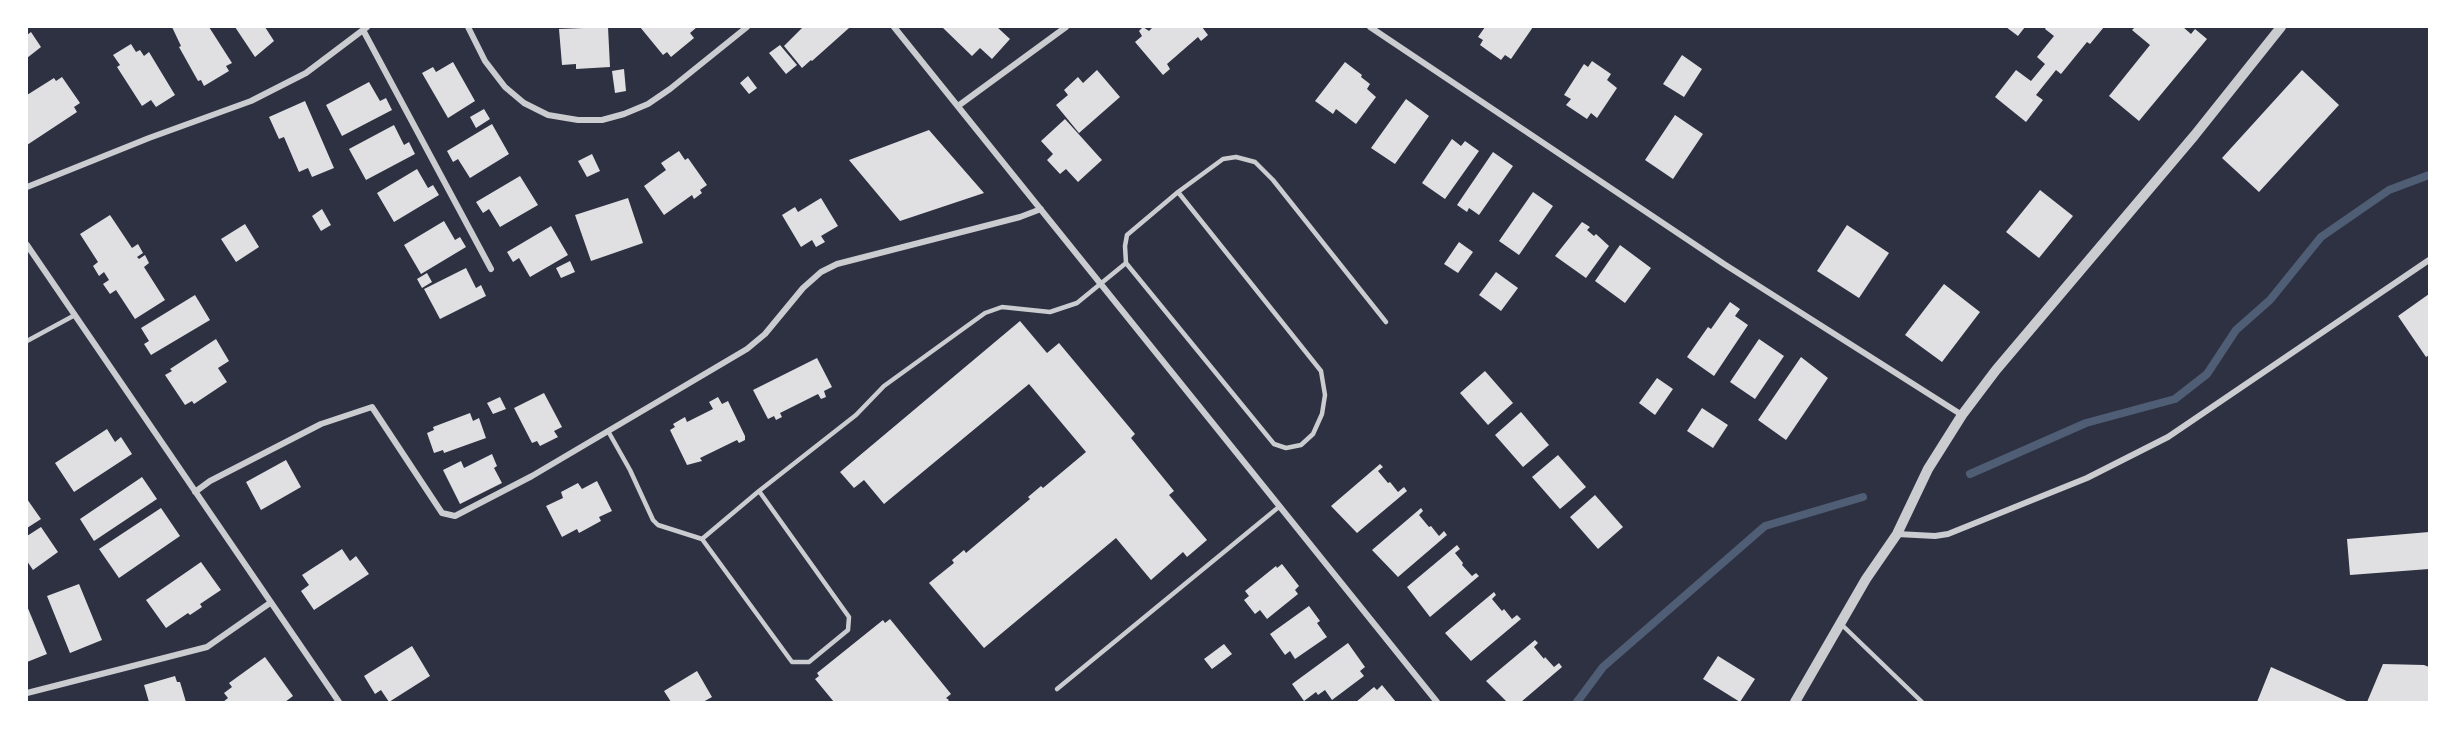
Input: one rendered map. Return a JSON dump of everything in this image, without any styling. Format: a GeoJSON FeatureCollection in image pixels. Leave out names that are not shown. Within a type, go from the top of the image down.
{"type":"FeatureCollection","features":[{"type":"Feature","properties":{"kind":"street"},"geometry":{"type":"LineString","coordinates":[[468,27],[485,61],[505,87],[524,103],[548,115],[578,120],[602,120],[648,104],[747,27]]}},
{"type":"Feature","properties":{"kind":"street"},"geometry":{"type":"LineString","coordinates":[[894,27],[1437,702]]}},
{"type":"Feature","properties":{"kind":"street"},"geometry":{"type":"LineString","coordinates":[[958,106],[1066,27]]}},
{"type":"Feature","properties":{"kind":"street"},"geometry":{"type":"LineString","coordinates":[[1370,27],[1724,264],[1962,416]]}},
{"type":"Feature","properties":{"kind":"street"},"geometry":{"type":"LineString","coordinates":[[1795,702],[1866,579],[1898,534],[1928,469],[1962,416],[1996,369],[2194,136],[2281,27]]}},
{"type":"Feature","properties":{"kind":"street"},"geometry":{"type":"LineString","coordinates":[[27,187],[149,138],[250,101],[306,73],[365,29],[491,269]]}},
{"type":"Feature","properties":{"kind":"street"},"geometry":{"type":"LineString","coordinates":[[195,492],[210,481],[321,423],[372,407],[442,513],[455,516],[532,476],[747,349],[765,334],[803,288],[821,272],[837,264],[1020,217],[1041,209]]}},
{"type":"Feature","properties":{"kind":"street"},"geometry":{"type":"LineString","coordinates":[[27,245],[339,702]]}},
{"type":"Feature","properties":{"kind":"street"},"geometry":{"type":"LineString","coordinates":[[1898,534],[1935,536],[1948,534],[2087,478],[2168,437],[2429,260]]}},
{"type":"Feature","properties":{"kind":"street"},"geometry":{"type":"LineString","coordinates":[[27,693],[207,647],[270,603]]}},
{"type":"Feature","properties":{"kind":"lane"},"geometry":{"type":"LineString","coordinates":[[1178,192],[1321,370],[1326,395],[1322,414],[1313,434],[1301,444],[1286,448],[1274,444],[1126,263],[1127,235],[1178,192],[1223,159],[1236,157],[1255,162],[1273,180],[1386,322]]}},
{"type":"Feature","properties":{"kind":"lane"},"geometry":{"type":"LineString","coordinates":[[702,539],[856,415],[884,386],[985,314],[1002,307],[1050,312],[1077,303],[1102,285],[1126,263]]}},
{"type":"Feature","properties":{"kind":"lane"},"geometry":{"type":"LineString","coordinates":[[27,341],[75,315]]}},
{"type":"Feature","properties":{"kind":"lane"},"geometry":{"type":"LineString","coordinates":[[608,431],[630,470],[653,520],[658,525],[702,539],[792,662],[809,662],[848,630],[849,617],[759,491]]}},
{"type":"Feature","properties":{"kind":"lane"},"geometry":{"type":"LineString","coordinates":[[1057,689],[1280,506]]}},
{"type":"Feature","properties":{"kind":"lane"},"geometry":{"type":"LineString","coordinates":[[1840,624],[1922,702]]}},
{"type":"Feature","properties":{"kind":"building"},"geometry":{"type":"Polygon","coordinates":[[[172,27],[209,27],[232,63],[226,66],[229,71],[204,86],[201,80],[198,81],[179,47],[181,46],[172,27]]]}},
{"type":"Feature","properties":{"kind":"building"},"geometry":{"type":"Polygon","coordinates":[[[235,27],[265,27],[274,41],[255,57],[235,27]]]}},
{"type":"Feature","properties":{"kind":"building"},"geometry":{"type":"Polygon","coordinates":[[[608,27],[610,67],[576,69],[576,64],[562,65],[559,29],[608,27]]]}},
{"type":"Feature","properties":{"kind":"building"},"geometry":{"type":"Polygon","coordinates":[[[640,27],[697,27],[690,33],[694,38],[671,57],[667,52],[663,55],[640,27]]]}},
{"type":"Feature","properties":{"kind":"building"},"geometry":{"type":"Polygon","coordinates":[[[803,27],[849,28],[802,68],[784,46],[803,27]]]}},
{"type":"Feature","properties":{"kind":"building"},"geometry":{"type":"Polygon","coordinates":[[[942,27],[997,27],[1010,39],[992,59],[980,48],[972,56],[942,27]]]}},
{"type":"Feature","properties":{"kind":"building"},"geometry":{"type":"Polygon","coordinates":[[[1143,27],[1149,31],[1153,27],[1202,27],[1208,35],[1201,41],[1198,37],[1167,64],[1170,69],[1163,75],[1135,42],[1142,36],[1139,31],[1143,27]]]}},
{"type":"Feature","properties":{"kind":"building"},"geometry":{"type":"Polygon","coordinates":[[[1485,27],[1533,27],[1511,59],[1505,55],[1501,60],[1480,45],[1483,40],[1478,37],[1485,27]]]}},
{"type":"Feature","properties":{"kind":"building"},"geometry":{"type":"Polygon","coordinates":[[[2006,27],[2025,27],[2018,36],[2006,27]]]}},
{"type":"Feature","properties":{"kind":"building"},"geometry":{"type":"Polygon","coordinates":[[[2046,27],[2104,27],[2090,44],[2087,42],[2061,74],[2056,70],[2036,95],[2043,100],[2026,122],[1995,97],[2016,70],[2031,81],[2045,64],[2037,57],[2054,36],[2045,29],[2046,27]]]}},
{"type":"Feature","properties":{"kind":"building"},"geometry":{"type":"Polygon","coordinates":[[[2135,27],[2183,27],[2191,34],[2195,29],[2207,39],[2139,121],[2109,96],[2150,45],[2132,30],[2135,27]]]}},
{"type":"Feature","properties":{"kind":"building"},"geometry":{"type":"Polygon","coordinates":[[[31,32],[41,47],[27,58],[27,35],[31,32]]]}},
{"type":"Feature","properties":{"kind":"building"},"geometry":{"type":"Polygon","coordinates":[[[131,44],[136,52],[140,50],[144,56],[149,52],[175,95],[156,107],[151,100],[142,106],[117,67],[120,65],[113,55],[131,44]]]}},
{"type":"Feature","properties":{"kind":"building"},"geometry":{"type":"Polygon","coordinates":[[[780,45],[797,65],[786,74],[769,53],[780,45]]]}},
{"type":"Feature","properties":{"kind":"building"},"geometry":{"type":"Polygon","coordinates":[[[1682,55],[1702,69],[1684,97],[1663,84],[1682,55]]]}},
{"type":"Feature","properties":{"kind":"building"},"geometry":{"type":"Polygon","coordinates":[[[1592,61],[1611,74],[1607,80],[1617,88],[1597,118],[1591,113],[1587,119],[1566,105],[1571,99],[1564,95],[1584,64],[1588,67],[1592,61]]]}},
{"type":"Feature","properties":{"kind":"building"},"geometry":{"type":"Polygon","coordinates":[[[453,62],[475,101],[448,118],[422,73],[433,67],[436,72],[453,62]]]}},
{"type":"Feature","properties":{"kind":"building"},"geometry":{"type":"Polygon","coordinates":[[[1345,62],[1370,84],[1367,89],[1376,97],[1356,124],[1336,109],[1333,114],[1315,101],[1345,62]]]}},
{"type":"Feature","properties":{"kind":"building"},"geometry":{"type":"Polygon","coordinates":[[[624,69],[626,91],[615,93],[612,71],[624,69]]]}},
{"type":"Feature","properties":{"kind":"building"},"geometry":{"type":"Polygon","coordinates":[[[1097,70],[1120,97],[1079,133],[1056,105],[1068,95],[1064,90],[1078,77],[1083,83],[1097,70]]]}},
{"type":"Feature","properties":{"kind":"building"},"geometry":{"type":"Polygon","coordinates":[[[2302,70],[2339,105],[2259,192],[2222,158],[2302,70]]]}},
{"type":"Feature","properties":{"kind":"building"},"geometry":{"type":"Polygon","coordinates":[[[748,76],[757,88],[749,94],[740,83],[748,76]]]}},
{"type":"Feature","properties":{"kind":"building"},"geometry":{"type":"Polygon","coordinates":[[[62,77],[80,103],[74,107],[77,112],[27,145],[27,95],[54,78],[56,81],[62,77]]]}},
{"type":"Feature","properties":{"kind":"building"},"geometry":{"type":"Polygon","coordinates":[[[369,82],[380,101],[386,98],[392,110],[342,136],[326,105],[369,82]]]}},
{"type":"Feature","properties":{"kind":"building"},"geometry":{"type":"Polygon","coordinates":[[[1406,99],[1429,116],[1395,164],[1371,148],[1406,99]]]}},
{"type":"Feature","properties":{"kind":"building"},"geometry":{"type":"Polygon","coordinates":[[[305,101],[334,168],[312,177],[308,168],[299,172],[284,137],[279,139],[269,117],[305,101]]]}},
{"type":"Feature","properties":{"kind":"building"},"geometry":{"type":"Polygon","coordinates":[[[484,109],[490,119],[476,128],[470,117],[484,109]]]}},
{"type":"Feature","properties":{"kind":"building"},"geometry":{"type":"Polygon","coordinates":[[[1675,115],[1703,134],[1673,179],[1645,160],[1675,115]]]}},
{"type":"Feature","properties":{"kind":"building"},"geometry":{"type":"Polygon","coordinates":[[[1065,119],[1102,160],[1078,182],[1066,169],[1060,174],[1047,160],[1053,154],[1041,141],[1065,119]]]}},
{"type":"Feature","properties":{"kind":"building"},"geometry":{"type":"Polygon","coordinates":[[[492,124],[509,154],[470,178],[458,159],[453,162],[447,151],[492,124]]]}},
{"type":"Feature","properties":{"kind":"building"},"geometry":{"type":"Polygon","coordinates":[[[394,125],[404,145],[409,142],[415,154],[366,180],[349,149],[394,125]]]}},
{"type":"Feature","properties":{"kind":"building"},"geometry":{"type":"Polygon","coordinates":[[[929,130],[984,193],[900,221],[849,160],[929,130]]]}},
{"type":"Feature","properties":{"kind":"building"},"geometry":{"type":"Polygon","coordinates":[[[1452,139],[1461,146],[1465,141],[1479,151],[1445,199],[1422,183],[1452,139]]]}},
{"type":"Feature","properties":{"kind":"building"},"geometry":{"type":"Polygon","coordinates":[[[679,151],[685,160],[688,158],[707,185],[694,199],[692,195],[664,215],[644,186],[666,170],[661,163],[679,151]]]}},
{"type":"Feature","properties":{"kind":"building"},"geometry":{"type":"Polygon","coordinates":[[[1493,152],[1513,166],[1479,215],[1469,208],[1467,212],[1457,205],[1493,152]]]}},
{"type":"Feature","properties":{"kind":"building"},"geometry":{"type":"Polygon","coordinates":[[[592,154],[600,171],[587,177],[578,161],[592,154]]]}},
{"type":"Feature","properties":{"kind":"building"},"geometry":{"type":"Polygon","coordinates":[[[417,169],[428,188],[433,185],[439,195],[394,222],[377,193],[417,169]]]}},
{"type":"Feature","properties":{"kind":"building"},"geometry":{"type":"Polygon","coordinates":[[[520,176],[538,205],[500,227],[489,209],[483,213],[476,202],[520,176]]]}},
{"type":"Feature","properties":{"kind":"building"},"geometry":{"type":"Polygon","coordinates":[[[2040,190],[2073,216],[2039,258],[2006,232],[2040,190]]]}},
{"type":"Feature","properties":{"kind":"building"},"geometry":{"type":"Polygon","coordinates":[[[1533,192],[1553,206],[1519,255],[1499,241],[1533,192]]]}},
{"type":"Feature","properties":{"kind":"building"},"geometry":{"type":"Polygon","coordinates":[[[628,198],[643,243],[591,261],[575,215],[628,198]]]}},
{"type":"Feature","properties":{"kind":"building"},"geometry":{"type":"Polygon","coordinates":[[[821,198],[838,226],[821,236],[825,242],[816,247],[812,240],[801,247],[782,215],[795,207],[798,212],[821,198]]]}},
{"type":"Feature","properties":{"kind":"building"},"geometry":{"type":"Polygon","coordinates":[[[322,209],[331,225],[321,231],[312,216],[322,209]]]}},
{"type":"Feature","properties":{"kind":"building"},"geometry":{"type":"Polygon","coordinates":[[[110,215],[132,248],[138,244],[143,253],[137,257],[139,259],[145,255],[149,263],[144,267],[165,300],[135,319],[116,290],[110,294],[103,284],[109,280],[104,272],[99,276],[93,266],[98,262],[80,234],[110,215]]]}},
{"type":"Feature","properties":{"kind":"building"},"geometry":{"type":"Polygon","coordinates":[[[444,221],[455,240],[460,237],[466,247],[421,274],[404,245],[444,221]]]}},
{"type":"Feature","properties":{"kind":"building"},"geometry":{"type":"Polygon","coordinates":[[[1582,222],[1590,227],[1587,230],[1594,236],[1596,234],[1609,246],[1586,278],[1555,256],[1582,222]]]}},
{"type":"Feature","properties":{"kind":"building"},"geometry":{"type":"Polygon","coordinates":[[[245,224],[259,247],[236,262],[221,239],[245,224]]]}},
{"type":"Feature","properties":{"kind":"building"},"geometry":{"type":"Polygon","coordinates":[[[1847,225],[1889,253],[1859,298],[1817,271],[1847,225]]]}},
{"type":"Feature","properties":{"kind":"building"},"geometry":{"type":"Polygon","coordinates":[[[551,226],[568,255],[530,277],[519,258],[513,262],[507,252],[551,226]]]}},
{"type":"Feature","properties":{"kind":"building"},"geometry":{"type":"Polygon","coordinates":[[[1459,242],[1473,252],[1458,273],[1444,264],[1459,242]]]}},
{"type":"Feature","properties":{"kind":"building"},"geometry":{"type":"Polygon","coordinates":[[[1620,245],[1651,268],[1625,303],[1595,281],[1620,245]]]}},
{"type":"Feature","properties":{"kind":"building"},"geometry":{"type":"Polygon","coordinates":[[[570,261],[575,272],[561,278],[556,268],[570,261]]]}},
{"type":"Feature","properties":{"kind":"building"},"geometry":{"type":"Polygon","coordinates":[[[466,268],[476,288],[481,285],[486,296],[440,319],[424,289],[466,268]]]}},
{"type":"Feature","properties":{"kind":"building"},"geometry":{"type":"Polygon","coordinates":[[[1496,272],[1518,288],[1501,311],[1479,295],[1496,272]]]}},
{"type":"Feature","properties":{"kind":"building"},"geometry":{"type":"Polygon","coordinates":[[[427,273],[432,282],[422,288],[417,279],[427,273]]]}},
{"type":"Feature","properties":{"kind":"building"},"geometry":{"type":"Polygon","coordinates":[[[1944,284],[1980,312],[1942,362],[1905,335],[1944,284]]]}},
{"type":"Feature","properties":{"kind":"building"},"geometry":{"type":"Polygon","coordinates":[[[2429,294],[2429,355],[2426,357],[2398,316],[2429,294]]]}},
{"type":"Feature","properties":{"kind":"building"},"geometry":{"type":"Polygon","coordinates":[[[195,295],[210,320],[151,355],[144,344],[149,341],[141,328],[195,295]]]}},
{"type":"Feature","properties":{"kind":"building"},"geometry":{"type":"Polygon","coordinates":[[[1730,302],[1740,309],[1735,316],[1748,325],[1714,376],[1687,357],[1708,327],[1711,329],[1730,302]]]}},
{"type":"Feature","properties":{"kind":"building"},"geometry":{"type":"Polygon","coordinates":[[[1020,321],[1047,353],[1059,343],[1135,434],[1131,438],[1174,491],[1169,495],[1207,540],[1187,557],[1183,552],[1151,580],[1116,538],[984,648],[929,583],[954,563],[952,560],[964,550],[966,553],[1030,499],[1028,497],[1041,486],[1043,488],[1086,452],[1029,384],[884,504],[864,480],[854,488],[840,472],[1020,321]]]}},
{"type":"Feature","properties":{"kind":"building"},"geometry":{"type":"Polygon","coordinates":[[[216,339],[229,361],[218,368],[227,382],[194,404],[192,401],[185,405],[165,375],[172,371],[170,369],[216,339]]]}},
{"type":"Feature","properties":{"kind":"building"},"geometry":{"type":"Polygon","coordinates":[[[1759,339],[1784,356],[1755,399],[1730,382],[1759,339]]]}},
{"type":"Feature","properties":{"kind":"building"},"geometry":{"type":"Polygon","coordinates":[[[1801,357],[1828,378],[1786,440],[1758,420],[1801,357]]]}},
{"type":"Feature","properties":{"kind":"building"},"geometry":{"type":"Polygon","coordinates":[[[817,358],[832,387],[824,391],[826,397],[821,399],[818,394],[780,413],[782,417],[776,420],[774,416],[768,419],[753,390],[817,358]]]}},
{"type":"Feature","properties":{"kind":"building"},"geometry":{"type":"Polygon","coordinates":[[[1485,371],[1513,403],[1488,425],[1460,393],[1485,371]]]}},
{"type":"Feature","properties":{"kind":"building"},"geometry":{"type":"Polygon","coordinates":[[[1657,378],[1673,389],[1655,415],[1639,403],[1657,378]]]}},
{"type":"Feature","properties":{"kind":"building"},"geometry":{"type":"Polygon","coordinates":[[[544,393],[562,427],[554,431],[558,437],[540,446],[537,441],[532,443],[514,408],[544,393]]]}},
{"type":"Feature","properties":{"kind":"building"},"geometry":{"type":"Polygon","coordinates":[[[500,397],[506,409],[493,414],[487,403],[500,397]]]}},
{"type":"Feature","properties":{"kind":"building"},"geometry":{"type":"Polygon","coordinates":[[[718,397],[722,404],[728,401],[745,440],[739,443],[737,440],[700,458],[702,461],[687,465],[670,430],[675,427],[673,424],[685,417],[687,422],[713,409],[709,402],[718,397]]]}},
{"type":"Feature","properties":{"kind":"building"},"geometry":{"type":"Polygon","coordinates":[[[1702,408],[1728,425],[1713,448],[1687,431],[1702,408]]]}},
{"type":"Feature","properties":{"kind":"building"},"geometry":{"type":"Polygon","coordinates":[[[1521,412],[1549,445],[1523,467],[1495,435],[1521,412]]]}},
{"type":"Feature","properties":{"kind":"building"},"geometry":{"type":"Polygon","coordinates":[[[470,413],[473,421],[479,418],[486,438],[444,453],[443,450],[434,453],[427,433],[434,430],[433,427],[470,413]]]}},
{"type":"Feature","properties":{"kind":"building"},"geometry":{"type":"Polygon","coordinates":[[[107,429],[115,442],[121,437],[132,454],[74,492],[55,463],[107,429]]]}},
{"type":"Feature","properties":{"kind":"building"},"geometry":{"type":"Polygon","coordinates":[[[492,454],[497,466],[494,468],[502,483],[460,504],[443,470],[461,461],[464,468],[492,454]]]}},
{"type":"Feature","properties":{"kind":"building"},"geometry":{"type":"Polygon","coordinates":[[[1558,455],[1586,487],[1560,509],[1532,477],[1558,455]]]}},
{"type":"Feature","properties":{"kind":"building"},"geometry":{"type":"Polygon","coordinates":[[[286,460],[301,487],[261,510],[246,482],[286,460]]]}},
{"type":"Feature","properties":{"kind":"building"},"geometry":{"type":"Polygon","coordinates":[[[1380,464],[1383,467],[1378,471],[1388,483],[1390,482],[1398,492],[1404,487],[1407,491],[1357,533],[1331,506],[1380,464]]]}},
{"type":"Feature","properties":{"kind":"building"},"geometry":{"type":"Polygon","coordinates":[[[142,477],[157,499],[94,541],[80,519],[142,477]]]}},
{"type":"Feature","properties":{"kind":"building"},"geometry":{"type":"Polygon","coordinates":[[[597,481],[612,511],[599,517],[601,521],[579,533],[577,529],[562,537],[546,506],[563,498],[561,492],[578,483],[582,489],[597,481]]]}},
{"type":"Feature","properties":{"kind":"building"},"geometry":{"type":"Polygon","coordinates":[[[1595,495],[1623,527],[1598,549],[1570,517],[1595,495]]]}},
{"type":"Feature","properties":{"kind":"building"},"geometry":{"type":"Polygon","coordinates":[[[27,499],[41,519],[27,528],[27,499]]]}},
{"type":"Feature","properties":{"kind":"building"},"geometry":{"type":"Polygon","coordinates":[[[161,508],[180,536],[119,578],[99,549],[161,508]]]}},
{"type":"Feature","properties":{"kind":"building"},"geometry":{"type":"Polygon","coordinates":[[[1421,508],[1423,511],[1419,515],[1429,527],[1431,526],[1439,536],[1444,531],[1447,535],[1398,577],[1372,550],[1421,508]]]}},
{"type":"Feature","properties":{"kind":"building"},"geometry":{"type":"Polygon","coordinates":[[[41,527],[58,552],[33,570],[27,561],[27,536],[41,527]]]}},
{"type":"Feature","properties":{"kind":"building"},"geometry":{"type":"Polygon","coordinates":[[[2429,532],[2429,569],[2350,575],[2347,539],[2429,532]]]}},
{"type":"Feature","properties":{"kind":"building"},"geometry":{"type":"Polygon","coordinates":[[[1457,545],[1460,549],[1455,553],[1463,563],[1462,565],[1472,576],[1476,573],[1479,576],[1430,617],[1407,587],[1457,545]]]}},
{"type":"Feature","properties":{"kind":"building"},"geometry":{"type":"Polygon","coordinates":[[[342,549],[350,561],[356,556],[369,574],[314,610],[301,591],[309,585],[302,575],[342,549]]]}},
{"type":"Feature","properties":{"kind":"building"},"geometry":{"type":"Polygon","coordinates":[[[201,562],[221,590],[200,604],[202,607],[190,615],[188,613],[166,628],[146,600],[201,562]]]}},
{"type":"Feature","properties":{"kind":"building"},"geometry":{"type":"Polygon","coordinates":[[[1282,564],[1299,586],[1295,590],[1298,594],[1267,619],[1260,610],[1255,614],[1244,600],[1249,596],[1245,591],[1276,566],[1277,568],[1282,564]]]}},
{"type":"Feature","properties":{"kind":"building"},"geometry":{"type":"Polygon","coordinates":[[[79,584],[102,640],[70,653],[47,596],[79,584]]]}},
{"type":"Feature","properties":{"kind":"building"},"geometry":{"type":"Polygon","coordinates":[[[1494,592],[1496,595],[1492,599],[1502,611],[1504,609],[1512,619],[1517,615],[1521,619],[1471,661],[1445,633],[1494,592]]]}},
{"type":"Feature","properties":{"kind":"building"},"geometry":{"type":"Polygon","coordinates":[[[27,606],[47,654],[27,662],[27,606]]]}},
{"type":"Feature","properties":{"kind":"building"},"geometry":{"type":"Polygon","coordinates":[[[1309,606],[1320,621],[1317,623],[1327,637],[1295,659],[1290,651],[1285,655],[1270,634],[1309,606]]]}},
{"type":"Feature","properties":{"kind":"building"},"geometry":{"type":"Polygon","coordinates":[[[890,619],[951,694],[946,698],[949,700],[947,702],[834,702],[815,679],[819,676],[817,673],[883,620],[885,623],[890,619]]]}},
{"type":"Feature","properties":{"kind":"building"},"geometry":{"type":"Polygon","coordinates":[[[1535,640],[1538,643],[1534,647],[1544,659],[1545,657],[1554,667],[1559,663],[1562,667],[1521,702],[1507,702],[1486,681],[1535,640]]]}},
{"type":"Feature","properties":{"kind":"building"},"geometry":{"type":"Polygon","coordinates":[[[1348,643],[1365,667],[1360,671],[1364,676],[1332,700],[1325,690],[1318,695],[1316,692],[1304,701],[1292,684],[1348,643]]]}},
{"type":"Feature","properties":{"kind":"building"},"geometry":{"type":"Polygon","coordinates":[[[1224,644],[1232,654],[1212,669],[1204,659],[1224,644]]]}},
{"type":"Feature","properties":{"kind":"building"},"geometry":{"type":"Polygon","coordinates":[[[412,646],[430,676],[389,702],[381,690],[375,694],[364,676],[412,646]]]}},
{"type":"Feature","properties":{"kind":"building"},"geometry":{"type":"Polygon","coordinates":[[[1718,656],[1755,679],[1740,702],[1703,679],[1718,656]]]}},
{"type":"Feature","properties":{"kind":"building"},"geometry":{"type":"Polygon","coordinates":[[[265,657],[293,696],[285,702],[223,702],[228,698],[224,693],[232,687],[229,683],[265,657]]]}},
{"type":"Feature","properties":{"kind":"building"},"geometry":{"type":"Polygon","coordinates":[[[2383,664],[2429,667],[2429,702],[2367,702],[2383,664]]]}},
{"type":"Feature","properties":{"kind":"building"},"geometry":{"type":"Polygon","coordinates":[[[2271,667],[2349,702],[2257,702],[2271,667]]]}},
{"type":"Feature","properties":{"kind":"building"},"geometry":{"type":"Polygon","coordinates":[[[697,671],[712,697],[703,702],[671,702],[664,691],[697,671]]]}},
{"type":"Feature","properties":{"kind":"building"},"geometry":{"type":"Polygon","coordinates":[[[175,676],[177,682],[180,682],[186,702],[149,702],[144,685],[175,676]]]}},
{"type":"Feature","properties":{"kind":"building"},"geometry":{"type":"Polygon","coordinates":[[[1382,685],[1396,702],[1356,702],[1374,687],[1377,690],[1382,685]]]}},
{"type":"Feature","properties":{"kind":"waterway"},"geometry":{"type":"LineString","coordinates":[[1970,474],[2086,423],[2175,399],[2207,374],[2236,330],[2270,300],[2321,237],[2389,190],[2429,175]]}},
{"type":"Feature","properties":{"kind":"waterway"},"geometry":{"type":"LineString","coordinates":[[1577,702],[1603,667],[1765,526],[1863,497]]}}]}
